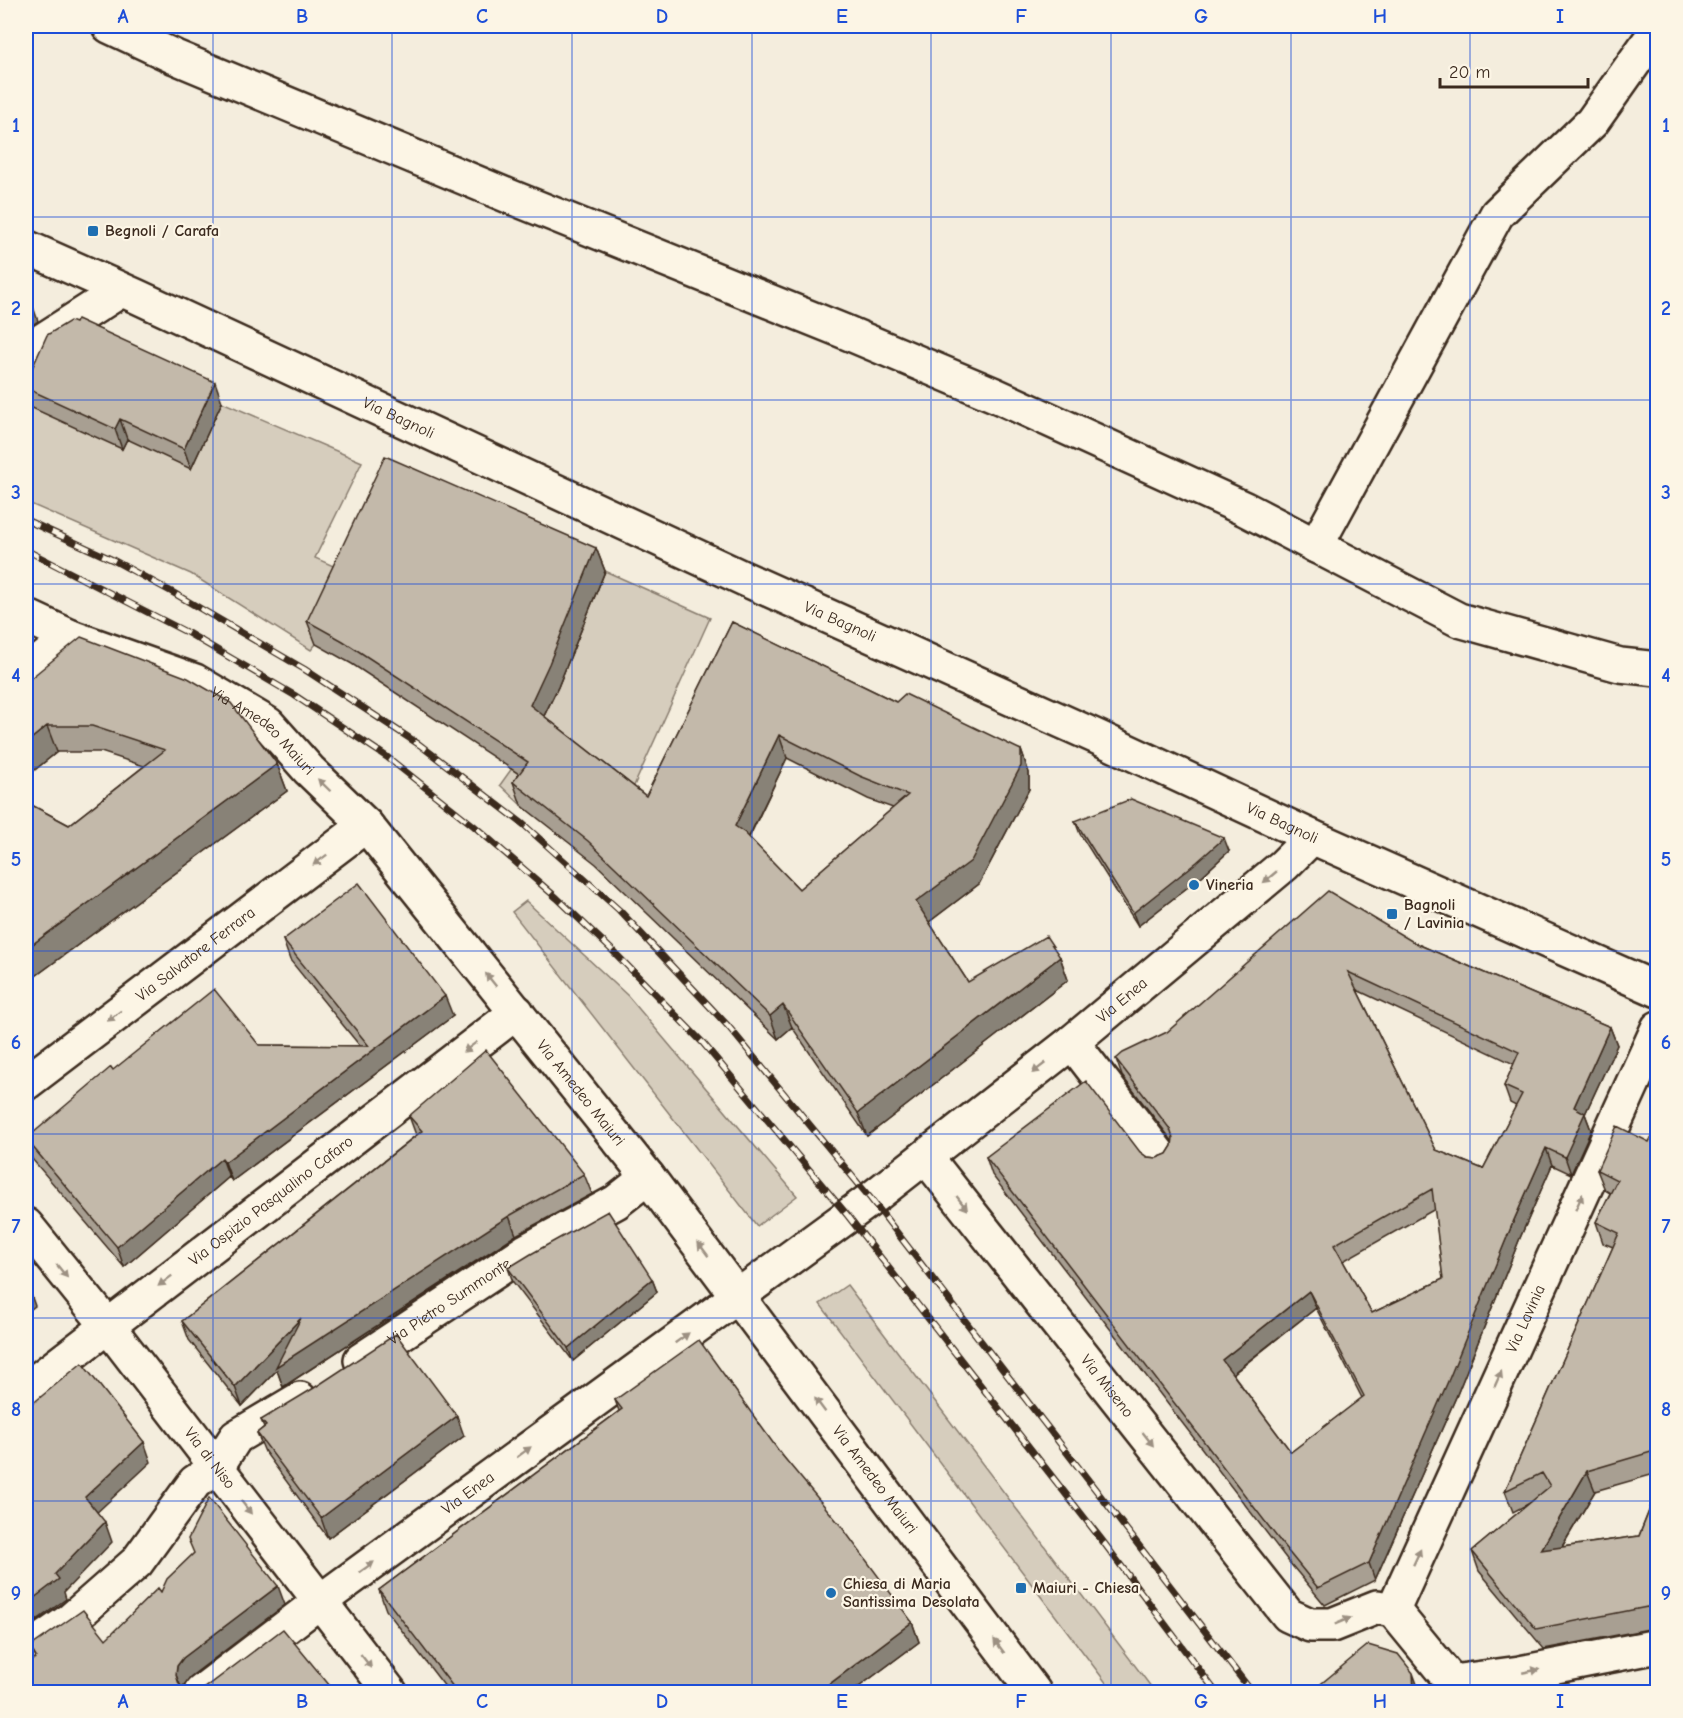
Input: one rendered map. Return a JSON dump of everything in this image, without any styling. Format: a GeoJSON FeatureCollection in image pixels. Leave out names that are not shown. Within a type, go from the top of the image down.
{"type":"FeatureCollection","features":[{"type":"Feature","properties":{"kind":"street"},"geometry":{"type":"LineString","coordinates":[[109,26],[175,57],[511,197],[995,394],[1245,509],[1459,620],[1620,665],[1658,669]]}},
{"type":"Feature","properties":{"kind":"street"},"geometry":{"type":"LineString","coordinates":[[1316,546],[1497,214],[1592,122],[1654,40]]}},
{"type":"Feature","properties":{"kind":"street","name":"Via Bagnoli"},"geometry":{"type":"LineString","coordinates":[[26,247],[1312,837],[1658,990]]}},
{"type":"Feature","properties":{"kind":"street"},"geometry":{"type":"LineString","coordinates":[[26,351],[121,290]]}},
{"type":"Feature","properties":{"kind":"street","name":"Via Amedeo Maiuri"},"geometry":{"type":"LineString","coordinates":[[26,616],[71,637],[195,681],[268,724],[309,770],[366,825],[648,1177],[1034,1692]]}},
{"type":"Feature","properties":{"kind":"street"},"geometry":{"type":"LineString","coordinates":[[26,674],[71,637]]}},
{"type":"Feature","properties":{"kind":"street","name":"Via Salvatore Ferrara"},"geometry":{"type":"LineString","coordinates":[[26,1083],[366,825]]}},
{"type":"Feature","properties":{"kind":"street","name":"Via Enea"},"geometry":{"type":"LineString","coordinates":[[201,1692],[319,1602],[872,1199],[1072,1042],[1284,865],[1312,837]]}},
{"type":"Feature","properties":{"kind":"street","name":"Via Ospizio Pasqualino Cafaro"},"geometry":{"type":"LineString","coordinates":[[26,1389],[517,1012]]}},
{"type":"Feature","properties":{"kind":"street","name":"Via Lavinia"},"geometry":{"type":"LineString","coordinates":[[1393,1610],[1658,1028]]}},
{"type":"Feature","properties":{"kind":"street"},"geometry":{"type":"LineString","coordinates":[[1072,1042],[1161,1157]]}},
{"type":"Feature","properties":{"kind":"street","name":"Via Miseno"},"geometry":{"type":"LineString","coordinates":[[926,1157],[1288,1615],[1310,1625],[1332,1625],[1377,1607],[1393,1610]]}},
{"type":"Feature","properties":{"kind":"street","name":"Via Pietro Summonte"},"geometry":{"type":"LineString","coordinates":[[26,1651],[72,1619],[137,1562],[195,1482],[216,1468],[236,1437],[329,1380],[526,1251],[616,1202],[648,1177]]}},
{"type":"Feature","properties":{"kind":"street","name":"Via di Niso"},"geometry":{"type":"LineString","coordinates":[[26,1225],[107,1325],[390,1692]]}},
{"type":"Feature","properties":{"kind":"street"},"geometry":{"type":"LineString","coordinates":[[1393,1610],[1451,1687],[1658,1646]]}},
{"type":"Feature","properties":{"kind":"shaded area"},"geometry":{"type":"Polygon","coordinates":[[[49,366],[122,449],[127,439],[222,402],[362,462],[315,558],[349,573],[316,644],[311,650],[191,574],[26,502],[26,381],[49,366]]]}},
{"type":"Feature","properties":{"kind":"shaded area"},"geometry":{"type":"Polygon","coordinates":[[[605,571],[710,618],[628,799],[564,749],[521,805],[500,785],[533,739],[558,687],[605,571]]]}},
{"type":"Feature","properties":{"kind":"shaded area"},"geometry":{"type":"Polygon","coordinates":[[[526,901],[628,996],[797,1196],[757,1226],[512,912],[526,901]]]}},
{"type":"Feature","properties":{"kind":"shaded area"},"geometry":{"type":"Polygon","coordinates":[[[847,1285],[1152,1688],[1146,1692],[1113,1692],[820,1304],[847,1285]]]}},
{"type":"Feature","properties":{"kind":"building"},"geometry":{"type":"Polygon","coordinates":[[[77,319],[215,382],[184,449],[120,419],[115,429],[26,388],[26,382],[47,335],[70,321],[75,323],[77,319]]]}},
{"type":"Feature","properties":{"kind":"building"},"geometry":{"type":"Polygon","coordinates":[[[385,456],[596,548],[530,705],[646,796],[732,622],[896,702],[905,694],[1021,750],[1021,766],[971,861],[916,902],[968,982],[1046,936],[1060,957],[858,1113],[783,1005],[770,1016],[588,841],[513,782],[528,762],[343,641],[307,621],[385,456]],[[779,735],[735,826],[745,833],[799,889],[908,795],[860,776],[779,735]]]}},
{"type":"Feature","properties":{"kind":"building"},"geometry":{"type":"Polygon","coordinates":[[[81,637],[188,678],[231,703],[277,764],[26,949],[26,802],[69,825],[165,750],[92,726],[47,726],[26,743],[26,682],[81,637]]]}},
{"type":"Feature","properties":{"kind":"building"},"geometry":{"type":"Polygon","coordinates":[[[1131,799],[1224,838],[1133,913],[1075,821],[1131,799]]]}},
{"type":"Feature","properties":{"kind":"building"},"geometry":{"type":"Polygon","coordinates":[[[359,883],[445,996],[225,1162],[222,1158],[117,1247],[26,1139],[111,1067],[113,1070],[214,989],[259,1045],[369,1046],[283,940],[359,883]]]}},
{"type":"Feature","properties":{"kind":"building"},"geometry":{"type":"Polygon","coordinates":[[[1328,891],[1415,943],[1610,1027],[1574,1107],[1585,1113],[1565,1157],[1546,1148],[1369,1563],[1318,1588],[986,1157],[1086,1081],[1140,1152],[1147,1157],[1157,1158],[1167,1154],[1172,1146],[1173,1138],[1170,1129],[1116,1059],[1123,1053],[1167,1032],[1328,891]],[[1348,972],[1436,1150],[1483,1169],[1522,1094],[1504,1086],[1519,1052],[1348,972]],[[1432,1189],[1334,1245],[1372,1313],[1443,1279],[1432,1189]],[[1309,1291],[1222,1360],[1291,1452],[1364,1396],[1309,1291]]]}},
{"type":"Feature","properties":{"kind":"building"},"geometry":{"type":"Polygon","coordinates":[[[486,1050],[584,1174],[509,1216],[276,1367],[301,1318],[235,1387],[182,1321],[422,1131],[409,1116],[486,1050]]]}},
{"type":"Feature","properties":{"kind":"building"},"geometry":{"type":"Polygon","coordinates":[[[1658,1125],[1658,1450],[1587,1471],[1541,1550],[1639,1536],[1658,1489],[1658,1609],[1647,1607],[1536,1629],[1472,1551],[1550,1486],[1542,1473],[1505,1491],[1619,1233],[1596,1222],[1617,1180],[1597,1170],[1617,1126],[1649,1142],[1658,1125]]]}},
{"type":"Feature","properties":{"kind":"building"},"geometry":{"type":"Polygon","coordinates":[[[608,1211],[652,1279],[568,1348],[508,1268],[608,1211]]]}},
{"type":"Feature","properties":{"kind":"building"},"geometry":{"type":"Polygon","coordinates":[[[396,1334],[457,1416],[321,1518],[257,1433],[266,1426],[261,1420],[396,1334]]]}},
{"type":"Feature","properties":{"kind":"building"},"geometry":{"type":"Polygon","coordinates":[[[699,1340],[781,1454],[841,1526],[912,1622],[827,1686],[832,1692],[457,1692],[379,1590],[622,1409],[615,1400],[699,1340]]]}},
{"type":"Feature","properties":{"kind":"building"},"geometry":{"type":"Polygon","coordinates":[[[82,1363],[144,1442],[85,1497],[105,1522],[55,1574],[59,1579],[26,1604],[26,1409],[82,1363]]]}},
{"type":"Feature","properties":{"kind":"building"},"geometry":{"type":"Polygon","coordinates":[[[209,1498],[278,1586],[183,1658],[177,1666],[176,1675],[179,1684],[187,1691],[196,1692],[26,1692],[26,1666],[36,1657],[30,1647],[83,1610],[106,1639],[158,1588],[161,1592],[167,1579],[194,1553],[188,1539],[209,1498]]]}},
{"type":"Feature","properties":{"kind":"building"},"geometry":{"type":"Polygon","coordinates":[[[283,1629],[335,1692],[196,1692],[205,1688],[283,1629]]]}},
{"type":"Feature","properties":{"kind":"building"},"geometry":{"type":"Polygon","coordinates":[[[1368,1645],[1398,1654],[1413,1673],[1414,1692],[1311,1692],[1368,1645]]]}},
{"type":"Feature","properties":{"kind":"building"},"geometry":{"type":"Polygon","coordinates":[[[981,1687],[986,1692],[974,1692],[981,1687]]]}},
{"type":"Feature","properties":{"kind":"railway"},"geometry":{"type":"LineString","coordinates":[[26,520],[113,560],[172,592],[304,669],[420,745],[523,824],[619,910],[728,1026],[871,1199],[1252,1692]]}},
{"type":"Feature","properties":{"kind":"railway"},"geometry":{"type":"LineString","coordinates":[[26,550],[188,633],[294,695],[387,757],[474,826],[557,898],[614,952],[703,1043],[848,1216],[1101,1539],[1216,1692]]}},
{"type":"Feature","properties":{"kind":"place","name":"Begnoli / Carafa"},"geometry":{"type":"Point","coordinates":[93,231]}},
{"type":"Feature","properties":{"kind":"place","name":"Vineria"},"geometry":{"type":"Point","coordinates":[1194,885]}},
{"type":"Feature","properties":{"kind":"place","name":"Bagnoli / Lavinia"},"geometry":{"type":"Point","coordinates":[1392,914]}},
{"type":"Feature","properties":{"kind":"place","name":"Maiuri - Chiesa"},"geometry":{"type":"Point","coordinates":[1021,1588]}},
{"type":"Feature","properties":{"kind":"place","name":"Chiesa di Maria Santissima Desolata"},"geometry":{"type":"Point","coordinates":[831,1593]}}]}
